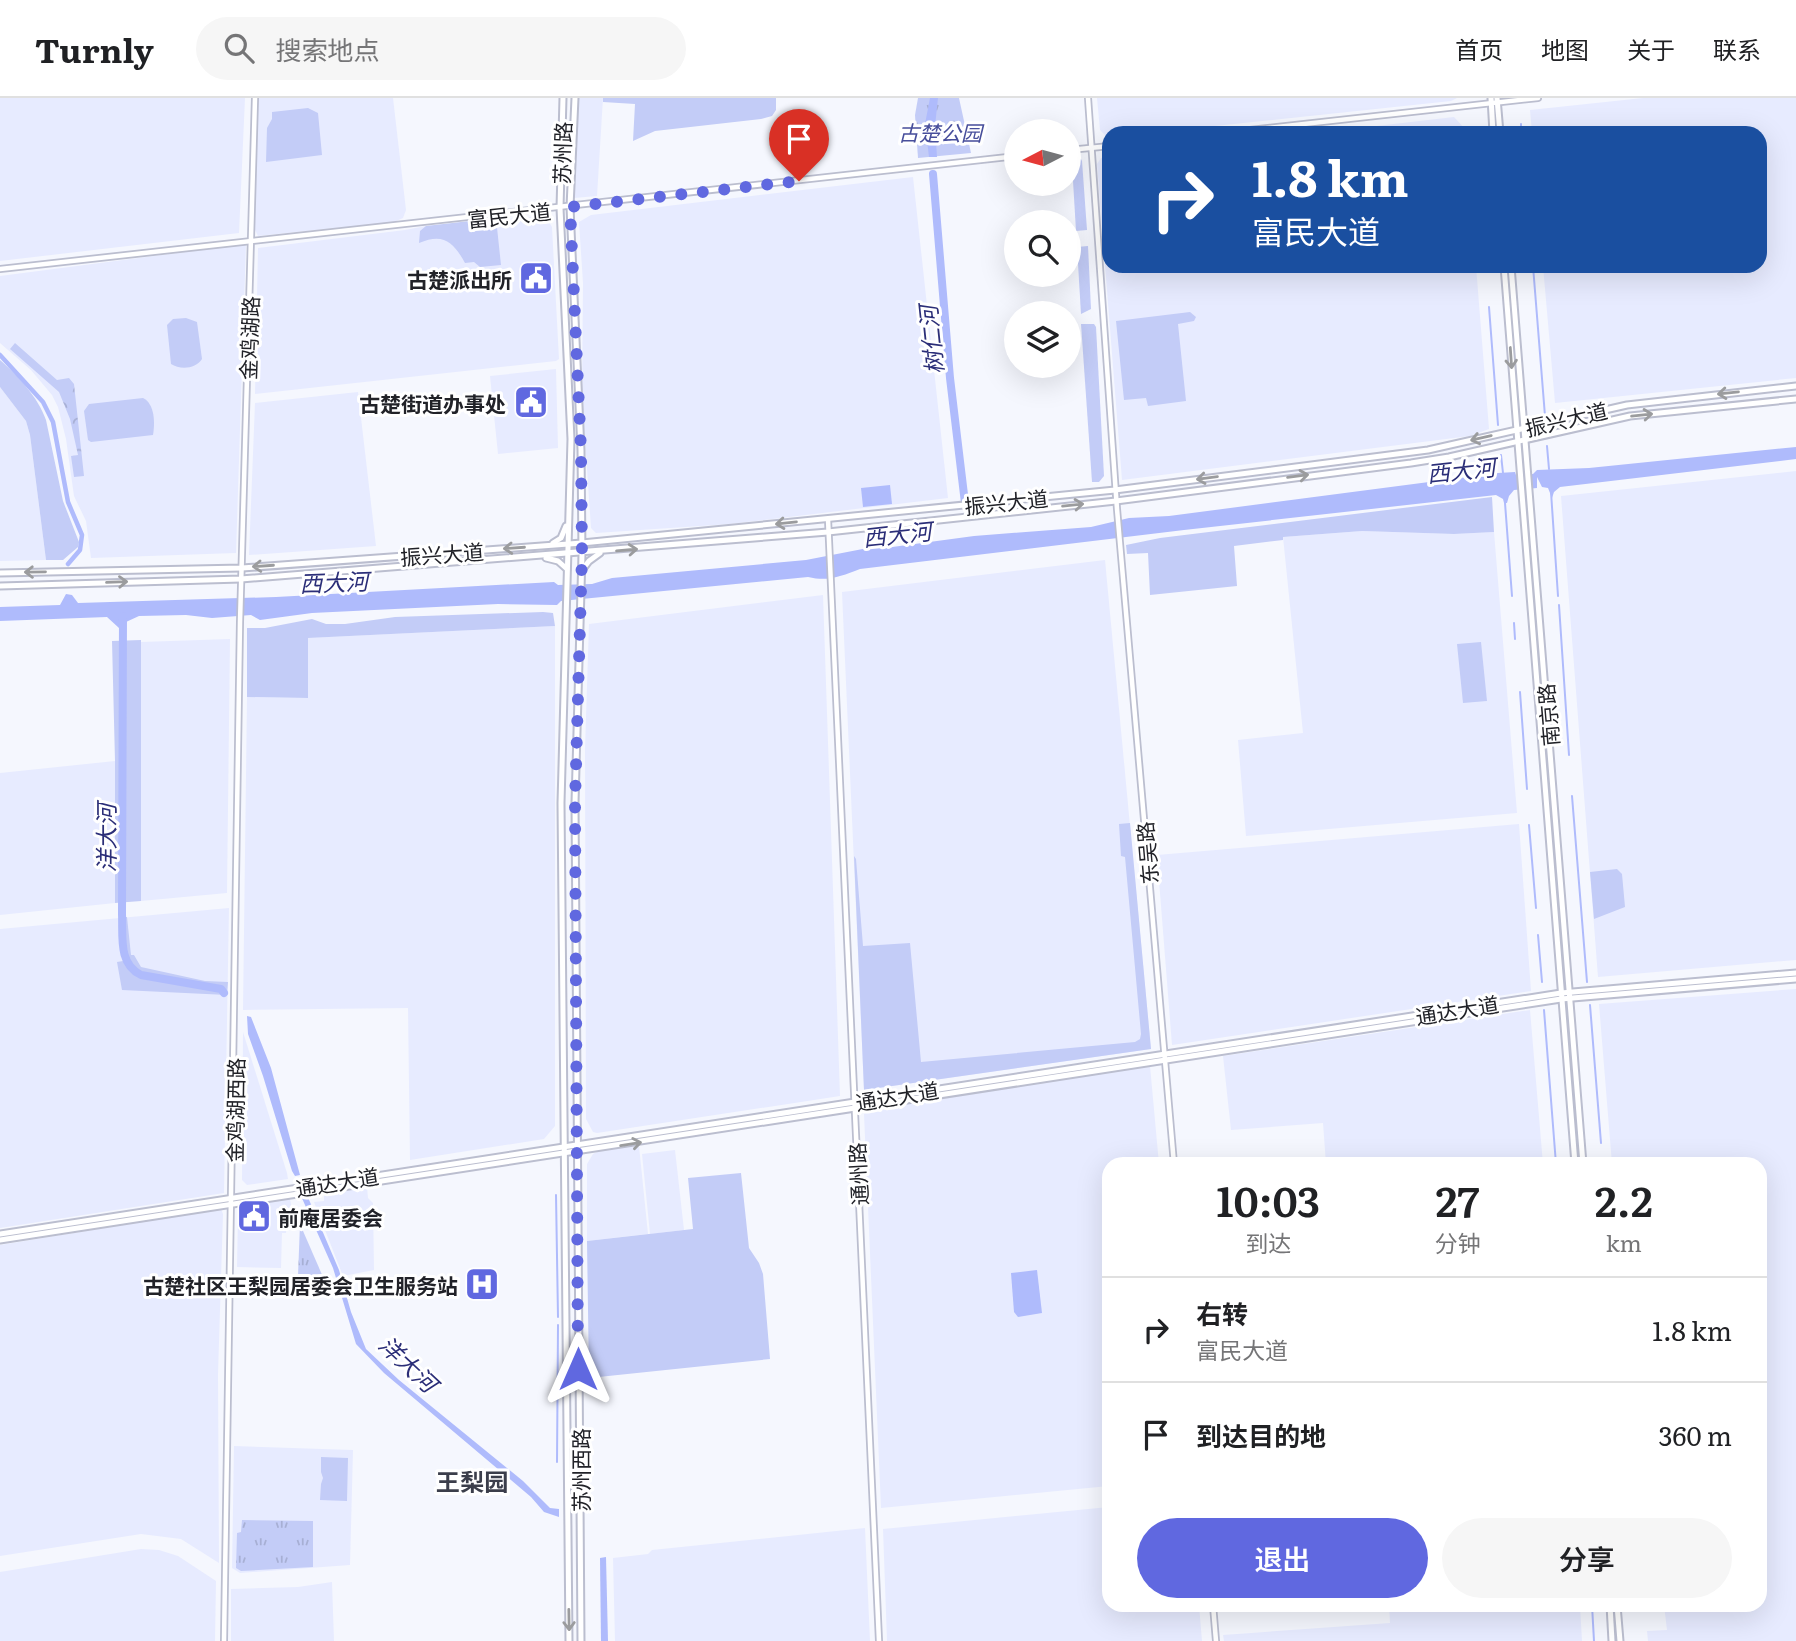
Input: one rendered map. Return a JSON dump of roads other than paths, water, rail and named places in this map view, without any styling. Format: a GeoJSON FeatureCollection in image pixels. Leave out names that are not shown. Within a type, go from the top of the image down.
{"type":"FeatureCollection","features":[{"type":"Feature","properties":{"kind":"main road","name":"苏州路"},"geometry":{"type":"LineString","coordinates":[[560,208],[563,98]]}},
{"type":"Feature","properties":{"kind":"main road","name":"苏州路"},"geometry":{"type":"LineString","coordinates":[[570,207],[575,98]]}},
{"type":"Feature","properties":{"kind":"main road"},"geometry":{"type":"LineString","coordinates":[[1493,126],[1494,100]]}},
{"type":"Feature","properties":{"kind":"main road"},"geometry":{"type":"LineString","coordinates":[[1494,100],[1499,126]]}},
{"type":"Feature","properties":{"kind":"main road","name":"苏州西路"},"geometry":{"type":"LineString","coordinates":[[570,207],[582,528],[575,803],[581,1641]]}},
{"type":"Feature","properties":{"kind":"main road","name":"苏州西路"},"geometry":{"type":"LineString","coordinates":[[560,208],[571,439],[561,803],[569,1641]]}},
{"type":"Feature","properties":{"kind":"main road","name":"南京路"},"geometry":{"type":"LineString","coordinates":[[1505,273],[1519,468],[1525,497],[1582,1157]]}},
{"type":"Feature","properties":{"kind":"main road","name":"南京路"},"geometry":{"type":"LineString","coordinates":[[1512,273],[1526,440],[1525,497],[1574,1157]]}},
{"type":"Feature","properties":{"kind":"main road","name":"振兴大道"},"geometry":{"type":"LineString","coordinates":[[0,573],[242,568],[582,543],[1115,490],[1428,450],[1627,405],[1796,386]]}},
{"type":"Feature","properties":{"kind":"main road","name":"振兴大道"},"geometry":{"type":"LineString","coordinates":[[0,586],[241,579],[582,554],[828,532],[1116,501],[1411,463],[1630,416],[1796,399]]}},
{"type":"Feature","properties":{"kind":"main road"},"geometry":{"type":"LineString","coordinates":[[541,546],[561,538],[569,517]]}},
{"type":"Feature","properties":{"kind":"main road"},"geometry":{"type":"LineString","coordinates":[[568,526],[582,528],[587,536],[598,541]]}},
{"type":"Feature","properties":{"kind":"main road"},"geometry":{"type":"LineString","coordinates":[[582,573],[589,561],[602,552]]}},
{"type":"Feature","properties":{"kind":"main road"},"geometry":{"type":"LineString","coordinates":[[536,557],[552,559],[567,572]]}},
{"type":"Feature","properties":{"kind":"main road","name":"通达大道"},"geometry":{"type":"LineString","coordinates":[[1569,996],[1796,973]]}},
{"type":"Feature","properties":{"kind":"main road","name":"通达大道"},"geometry":{"type":"LineString","coordinates":[[0,1240],[563,1146],[854,1105],[1561,996],[1796,979]]}},
{"type":"Feature","properties":{"kind":"main road","name":"通达大道"},"geometry":{"type":"LineString","coordinates":[[0,1234],[576,1152],[854,1105]]}},
{"type":"Feature","properties":{"kind":"main road"},"geometry":{"type":"LineString","coordinates":[[1610,1612],[1612,1641]]}},
{"type":"Feature","properties":{"kind":"main road"},"geometry":{"type":"LineString","coordinates":[[1618,1612],[1620,1641]]}},
{"type":"Feature","properties":{"kind":"street","name":"金鸡湖路"},"geometry":{"type":"LineString","coordinates":[[241,579],[255,98]]}},
{"type":"Feature","properties":{"kind":"street"},"geometry":{"type":"LineString","coordinates":[[1088,98],[1116,501]]}},
{"type":"Feature","properties":{"kind":"street"},"geometry":{"type":"LineString","coordinates":[[1280,126],[1494,100],[1538,98]]}},
{"type":"Feature","properties":{"kind":"street"},"geometry":{"type":"LineString","coordinates":[[1082,149],[1102,147]]}},
{"type":"Feature","properties":{"kind":"street","name":"富民大道"},"geometry":{"type":"LineString","coordinates":[[0,269],[1004,157]]}},
{"type":"Feature","properties":{"kind":"street","name":"东吴路"},"geometry":{"type":"LineString","coordinates":[[1116,501],[1173,1157]]}},
{"type":"Feature","properties":{"kind":"street","name":"通州路"},"geometry":{"type":"LineString","coordinates":[[828,519],[879,1641]]}},
{"type":"Feature","properties":{"kind":"street","name":"金鸡湖西路"},"geometry":{"type":"LineString","coordinates":[[224,1641],[241,579]]}},
{"type":"Feature","properties":{"kind":"street"},"geometry":{"type":"LineString","coordinates":[[568,1526],[579,1526]]}},
{"type":"Feature","properties":{"kind":"street"},"geometry":{"type":"LineString","coordinates":[[568,1578],[580,1578]]}},
{"type":"Feature","properties":{"kind":"street"},"geometry":{"type":"LineString","coordinates":[[1214,1612],[1216,1641]]}},
{"type":"Feature","properties":{"kind":"waterway","name":"树仁河"},"geometry":{"type":"LineString","coordinates":[[933,174],[950,378],[965,503]]}},
{"type":"Feature","properties":{"kind":"waterway"},"geometry":{"type":"LineString","coordinates":[[1534,273],[1545,416]]}},
{"type":"Feature","properties":{"kind":"waterway"},"geometry":{"type":"LineString","coordinates":[[1489,307],[1498,425]]}},
{"type":"Feature","properties":{"kind":"waterway","name":"洋大河"},"geometry":{"type":"LineString","coordinates":[[0,355],[43,402],[53,422],[68,502],[82,535],[80,550],[68,564]]}},
{"type":"Feature","properties":{"kind":"waterway"},"geometry":{"type":"LineString","coordinates":[[1547,446],[1549,469]]}},
{"type":"Feature","properties":{"kind":"waterway","name":"西大河"},"geometry":{"type":"LineString","coordinates":[[1501,455],[1503,473]]}},
{"type":"Feature","properties":{"kind":"waterway"},"geometry":{"type":"LineString","coordinates":[[1551,492],[1558,596]]}},
{"type":"Feature","properties":{"kind":"waterway"},"geometry":{"type":"LineString","coordinates":[[1505,503],[1512,596]]}},
{"type":"Feature","properties":{"kind":"waterway"},"geometry":{"type":"LineString","coordinates":[[1559,605],[1569,755]]}},
{"type":"Feature","properties":{"kind":"waterway","name":"洋大河"},"geometry":{"type":"LineString","coordinates":[[123,616],[122,940],[125,957],[128,964],[141,975],[221,989],[224,993]]}},
{"type":"Feature","properties":{"kind":"waterway"},"geometry":{"type":"LineString","coordinates":[[1514,623],[1515,639]]}},
{"type":"Feature","properties":{"kind":"waterway"},"geometry":{"type":"LineString","coordinates":[[1520,692],[1527,789]]}},
{"type":"Feature","properties":{"kind":"waterway"},"geometry":{"type":"LineString","coordinates":[[1572,796],[1587,982]]}},
{"type":"Feature","properties":{"kind":"waterway"},"geometry":{"type":"LineString","coordinates":[[1529,825],[1536,908]]}},
{"type":"Feature","properties":{"kind":"waterway"},"geometry":{"type":"LineString","coordinates":[[1538,935],[1542,982]]}},
{"type":"Feature","properties":{"kind":"waterway"},"geometry":{"type":"LineString","coordinates":[[1590,1005],[1601,1143]]}},
{"type":"Feature","properties":{"kind":"waterway"},"geometry":{"type":"LineString","coordinates":[[1544,1010],[1555,1157]]}},
{"type":"Feature","properties":{"kind":"waterway"},"geometry":{"type":"LineString","coordinates":[[556,1195],[558,1317]]}},
{"type":"Feature","properties":{"kind":"waterway"},"geometry":{"type":"LineString","coordinates":[[557,1462],[558,1325]]}},
{"type":"Feature","properties":{"kind":"waterway"},"geometry":{"type":"LineString","coordinates":[[1592,1612],[1594,1641]]}},
{"type":"Feature","properties":{"kind":"place","name":"古楚派出所"},"geometry":{"type":"Point","coordinates":[536,278]}},
{"type":"Feature","properties":{"kind":"place","name":"古楚街道办事处"},"geometry":{"type":"Point","coordinates":[531,402]}},
{"type":"Feature","properties":{"kind":"place","name":"前庵居委会"},"geometry":{"type":"Point","coordinates":[254,1216]}},
{"type":"Feature","properties":{"kind":"place","name":"古楚社区王梨园居委会卫生服务站"},"geometry":{"type":"Point","coordinates":[482,1284]}},
{"type":"Feature","properties":{"kind":"district","name":"王梨园"},"geometry":{"type":"Point","coordinates":[472,1480]}},
{"type":"Feature","properties":{"kind":"park label","name":"古楚公园"},"geometry":{"type":"Point","coordinates":[940,131]}}]}
